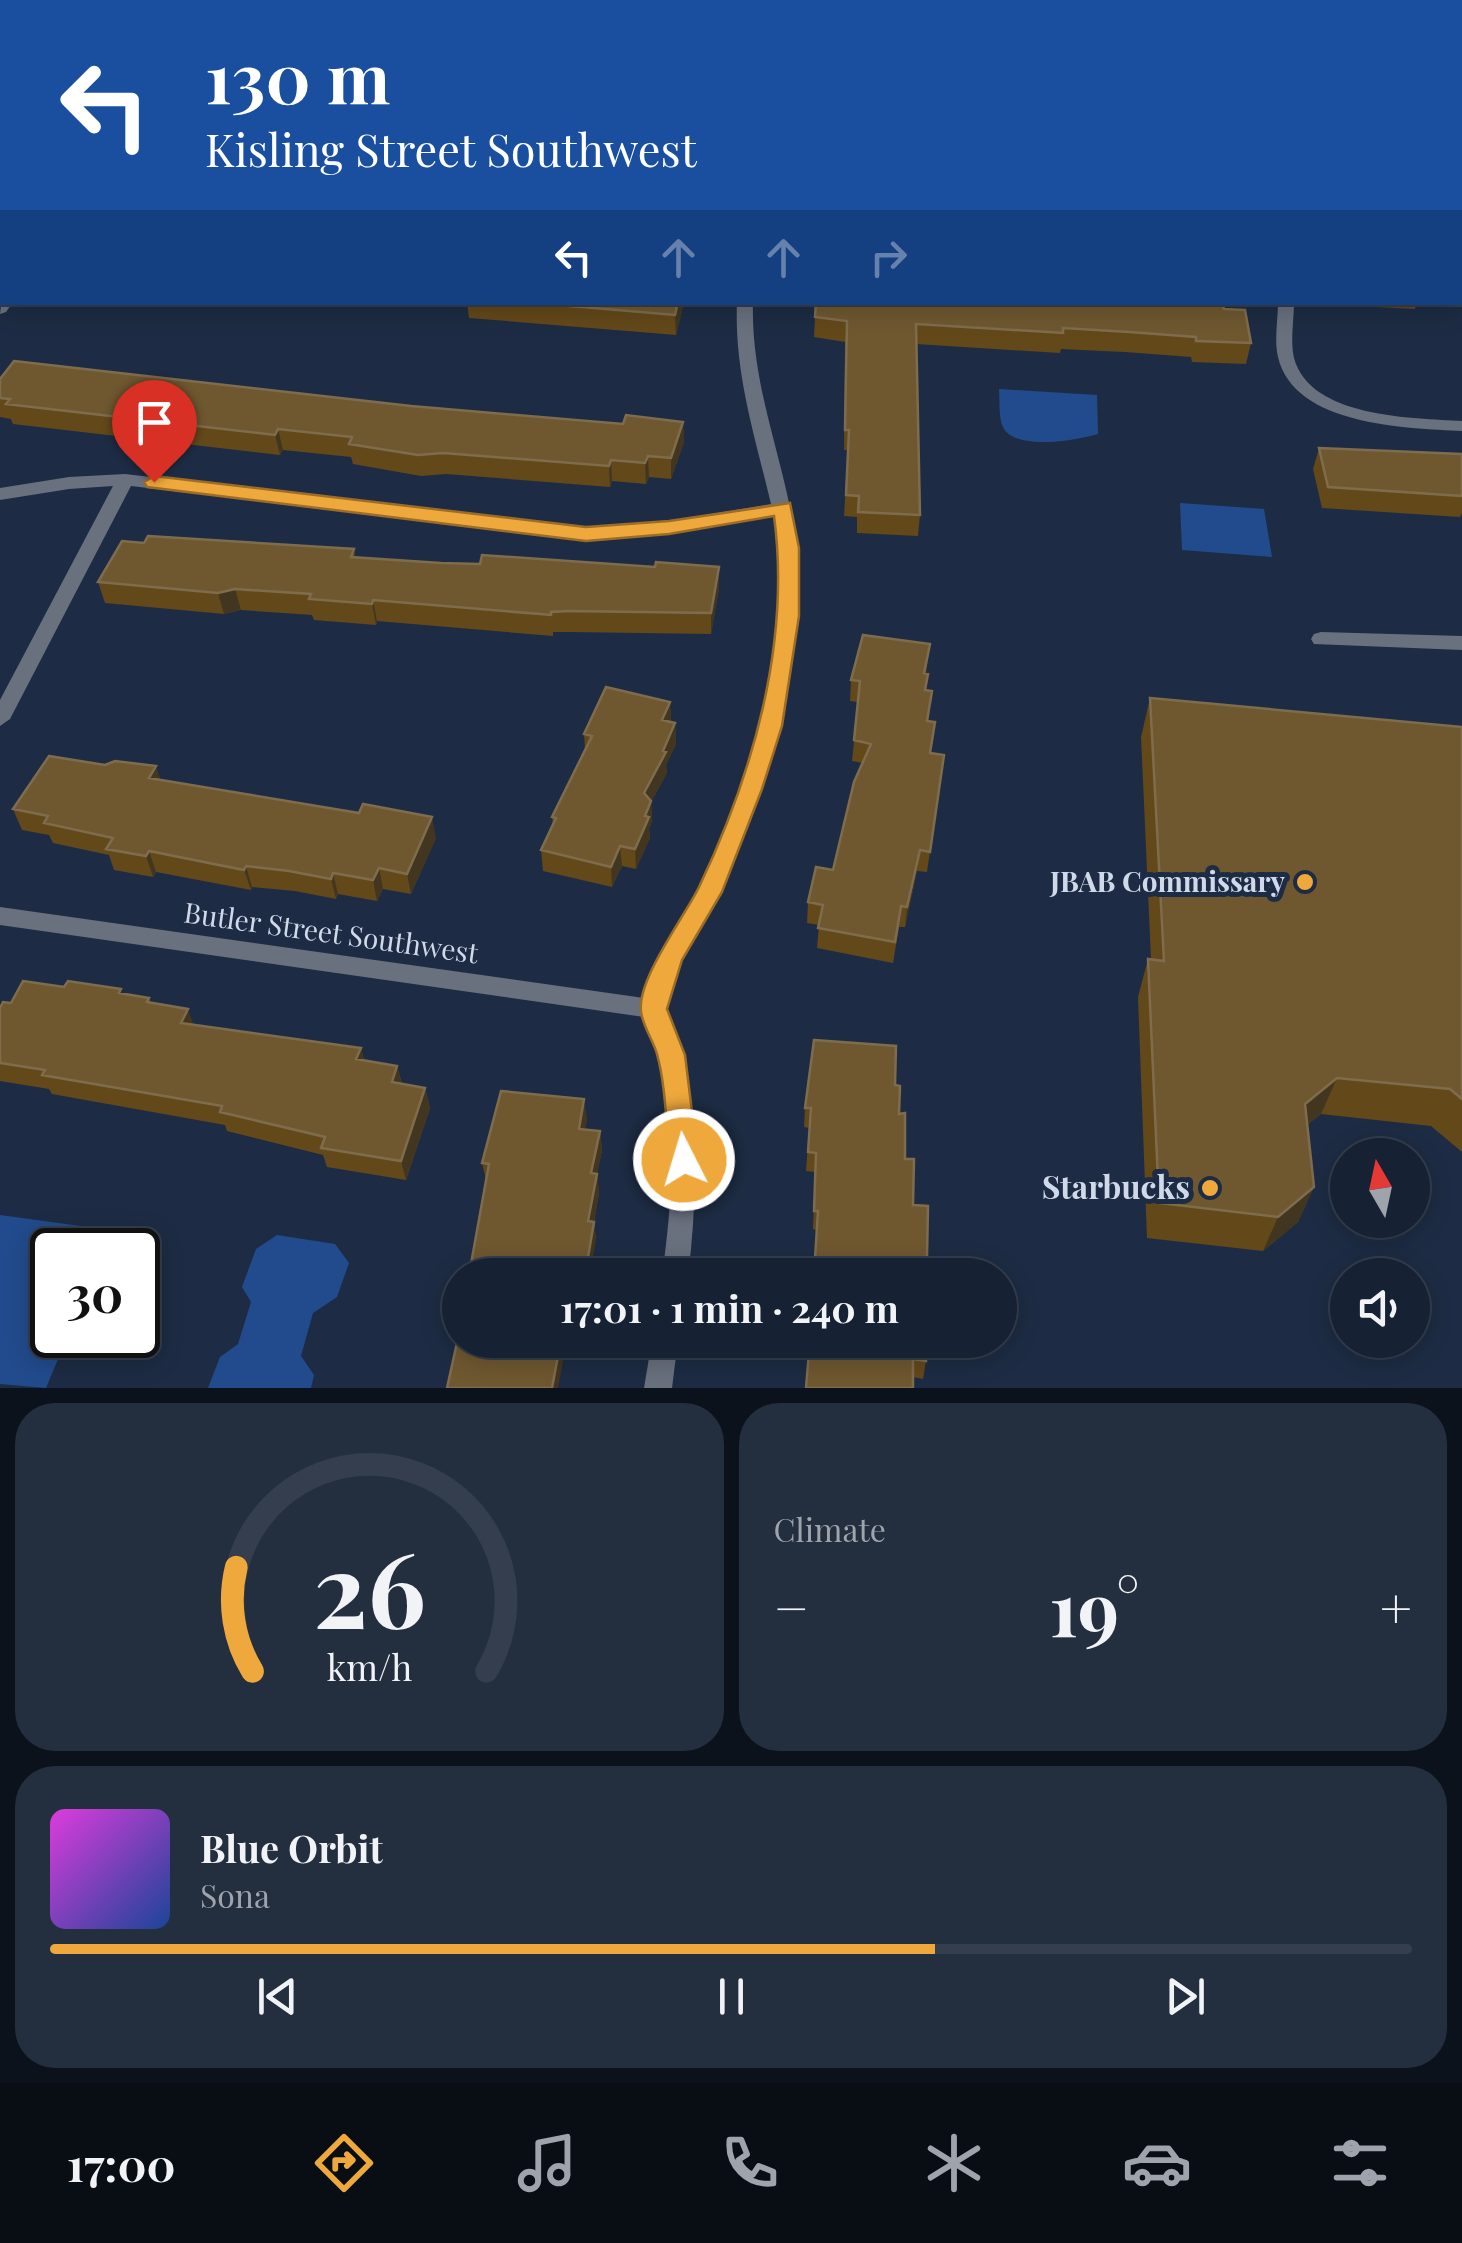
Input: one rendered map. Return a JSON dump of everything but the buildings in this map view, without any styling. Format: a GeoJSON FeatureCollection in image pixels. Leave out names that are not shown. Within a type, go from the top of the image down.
{"type":"FeatureCollection","features":[{"type":"Feature","properties":{"kind":"street"},"geometry":{"type":"LineString","coordinates":[[679,1258],[685,1216],[683,1133],[671,1055],[653,1009],[670,958],[709,892],[750,789],[770,726],[788,616],[788,548],[783,508],[746,380],[742,330],[745,305]]}},
{"type":"Feature","properties":{"kind":"street"},"geometry":{"type":"LineString","coordinates":[[1286,305],[1287,360],[1311,391],[1334,405],[1374,419],[1462,426]]}},
{"type":"Feature","properties":{"kind":"street"},"geometry":{"type":"LineString","coordinates":[[0,494],[68,482],[125,480],[586,534],[669,528],[783,508]]}},
{"type":"Feature","properties":{"kind":"street"},"geometry":{"type":"LineString","coordinates":[[0,719],[125,480]]}},
{"type":"Feature","properties":{"kind":"street"},"geometry":{"type":"LineString","coordinates":[[1322,639],[1462,643]]}},
{"type":"Feature","properties":{"kind":"street","name":"Butler Street Southwest"},"geometry":{"type":"LineString","coordinates":[[0,916],[653,1009]]}},
{"type":"Feature","properties":{"kind":"street"},"geometry":{"type":"LineString","coordinates":[[658,1388],[662,1358]]}},
{"type":"Feature","properties":{"kind":"shaded area"},"geometry":{"type":"Polygon","coordinates":[[[999,389],[1097,395],[1098,434],[1048,442],[1011,436],[1001,420],[999,389]]]}},
{"type":"Feature","properties":{"kind":"shaded area"},"geometry":{"type":"Polygon","coordinates":[[[1180,503],[1264,509],[1272,557],[1182,550],[1180,503]]]}},
{"type":"Feature","properties":{"kind":"shaded area"},"geometry":{"type":"Polygon","coordinates":[[[0,1215],[95,1228],[30,1228],[30,1358],[58,1358],[46,1388],[0,1384],[0,1215]]]}},
{"type":"Feature","properties":{"kind":"shaded area"},"geometry":{"type":"Polygon","coordinates":[[[277,1235],[335,1244],[349,1263],[337,1297],[313,1313],[301,1356],[314,1375],[311,1388],[208,1388],[220,1357],[238,1344],[251,1302],[242,1287],[256,1249],[277,1235]]]}},
{"type":"Feature","properties":{"kind":"place","name":"JBAB Commissary"},"geometry":{"type":"Point","coordinates":[1305,882]}},
{"type":"Feature","properties":{"kind":"place","name":"Starbucks"},"geometry":{"type":"Point","coordinates":[1210,1188]}},
{"type":"Feature","properties":{"kind":"route"},"geometry":{"type":"LineString","coordinates":[[154,482],[586,534],[669,528],[783,508],[790,580],[788,616],[770,726],[709,892],[670,958],[653,1009],[671,1055],[684,1160]]}}]}
